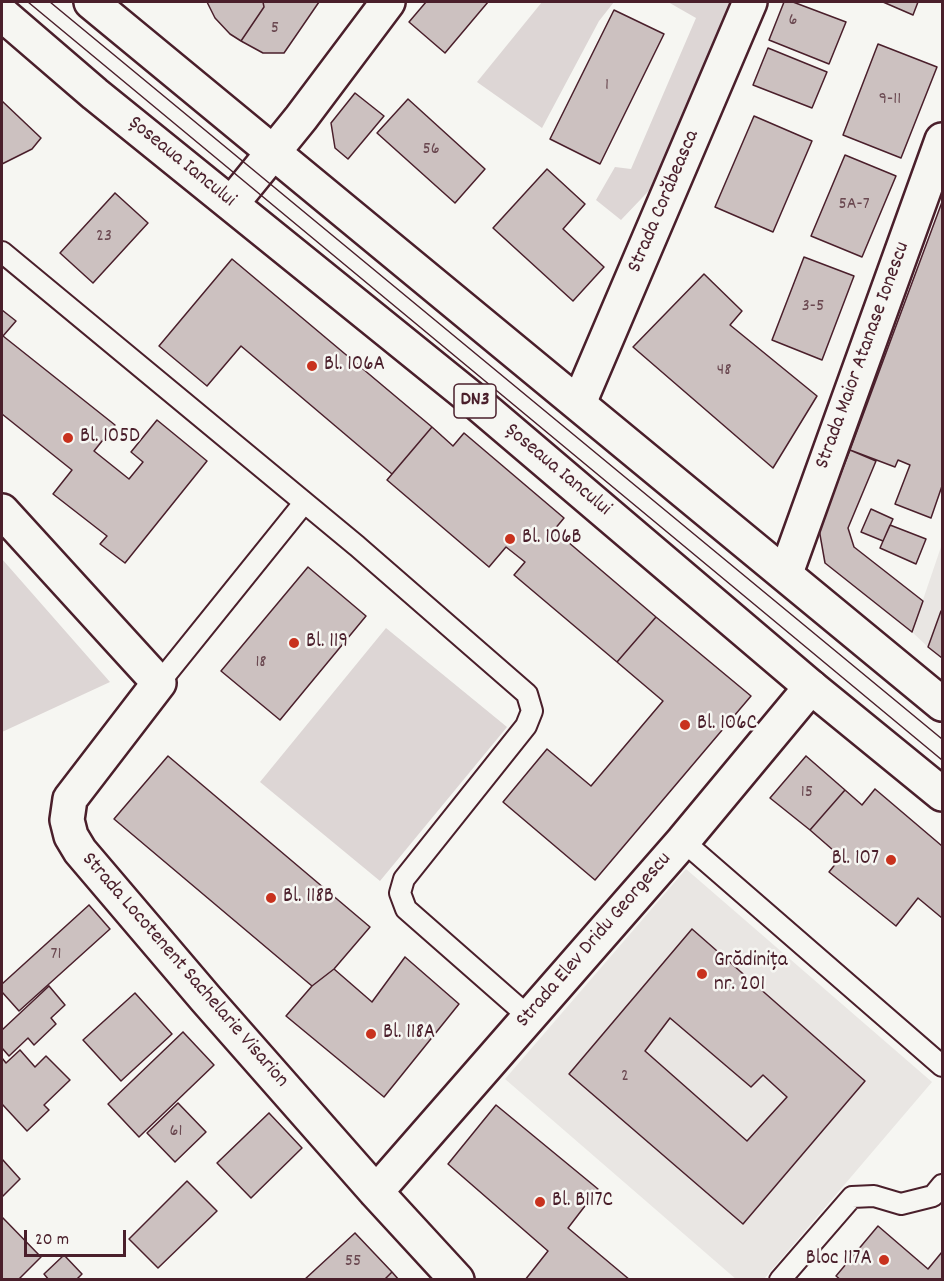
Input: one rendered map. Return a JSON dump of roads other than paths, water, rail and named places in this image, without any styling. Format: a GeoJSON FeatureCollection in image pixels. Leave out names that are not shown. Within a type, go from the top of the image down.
{"type":"FeatureCollection","features":[{"type":"Feature","properties":{"kind":"street"},"geometry":{"type":"LineString","coordinates":[[91,2],[942,704]]}},
{"type":"Feature","properties":{"kind":"street"},"geometry":{"type":"LineString","coordinates":[[232,203],[388,2]]}},
{"type":"Feature","properties":{"kind":"street","name":"Strada Corăbeasca"},"geometry":{"type":"LineString","coordinates":[[579,403],[750,2]]}},
{"type":"Feature","properties":{"kind":"street","name":"Șoseaua Iancului"},"geometry":{"type":"LineString","coordinates":[[2,14],[95,94],[476,402],[811,687],[942,794]]}},
{"type":"Feature","properties":{"kind":"street","name":"Strada Maior Atanase Ionescu"},"geometry":{"type":"LineString","coordinates":[[786,573],[942,140]]}},
{"type":"Feature","properties":{"kind":"street"},"geometry":{"type":"LineString","coordinates":[[2,511],[159,683]]}},
{"type":"Feature","properties":{"kind":"street","name":"Strada Locotenent Sachelarie Visarion"},"geometry":{"type":"LineString","coordinates":[[159,683],[70,799],[67,820],[71,836],[80,851],[206,999],[457,1280]]}},
{"type":"Feature","properties":{"kind":"street","name":"Strada Elev Dridu Georgescu"},"geometry":{"type":"LineString","coordinates":[[376,1192],[683,841],[811,687]]}},
{"type":"Feature","properties":{"kind":"lane"},"geometry":{"type":"LineString","coordinates":[[2,252],[304,502],[527,694],[532,711],[526,726],[404,879],[400,893],[406,909],[530,1017]]}},
{"type":"Feature","properties":{"kind":"lane"},"geometry":{"type":"LineString","coordinates":[[159,683],[304,502]]}},
{"type":"Feature","properties":{"kind":"lane"},"geometry":{"type":"LineString","coordinates":[[683,841],[942,1066]]}},
{"type":"Feature","properties":{"kind":"lane"},"geometry":{"type":"LineString","coordinates":[[780,1280],[852,1197],[874,1196],[902,1204],[933,1196],[942,1185]]}},
{"type":"Feature","properties":{"kind":"tram line"},"geometry":{"type":"LineString","coordinates":[[28,2],[942,760]]}},
{"type":"Feature","properties":{"kind":"tram line"},"geometry":{"type":"LineString","coordinates":[[50,2],[942,739]]}},
{"type":"Feature","properties":{"kind":"place","name":"Bl. 106A"},"geometry":{"type":"Point","coordinates":[312,366]}},
{"type":"Feature","properties":{"kind":"place","name":"Bl. 105D"},"geometry":{"type":"Point","coordinates":[68,438]}},
{"type":"Feature","properties":{"kind":"place","name":"Bl. 106B"},"geometry":{"type":"Point","coordinates":[510,539]}},
{"type":"Feature","properties":{"kind":"place","name":"Bl. 119"},"geometry":{"type":"Point","coordinates":[294,643]}},
{"type":"Feature","properties":{"kind":"place","name":"Bl. 106C"},"geometry":{"type":"Point","coordinates":[685,725]}},
{"type":"Feature","properties":{"kind":"place","name":"Bl. 107"},"geometry":{"type":"Point","coordinates":[891,860]}},
{"type":"Feature","properties":{"kind":"place","name":"Bl. 118B"},"geometry":{"type":"Point","coordinates":[271,898]}},
{"type":"Feature","properties":{"kind":"place","name":"Grădinița nr. 201"},"geometry":{"type":"Point","coordinates":[702,974]}},
{"type":"Feature","properties":{"kind":"place","name":"Bl. 118A"},"geometry":{"type":"Point","coordinates":[371,1034]}},
{"type":"Feature","properties":{"kind":"place","name":"Bl. B117C"},"geometry":{"type":"Point","coordinates":[540,1202]}},
{"type":"Feature","properties":{"kind":"place","name":"Bloc 117A"},"geometry":{"type":"Point","coordinates":[884,1260]}}]}
